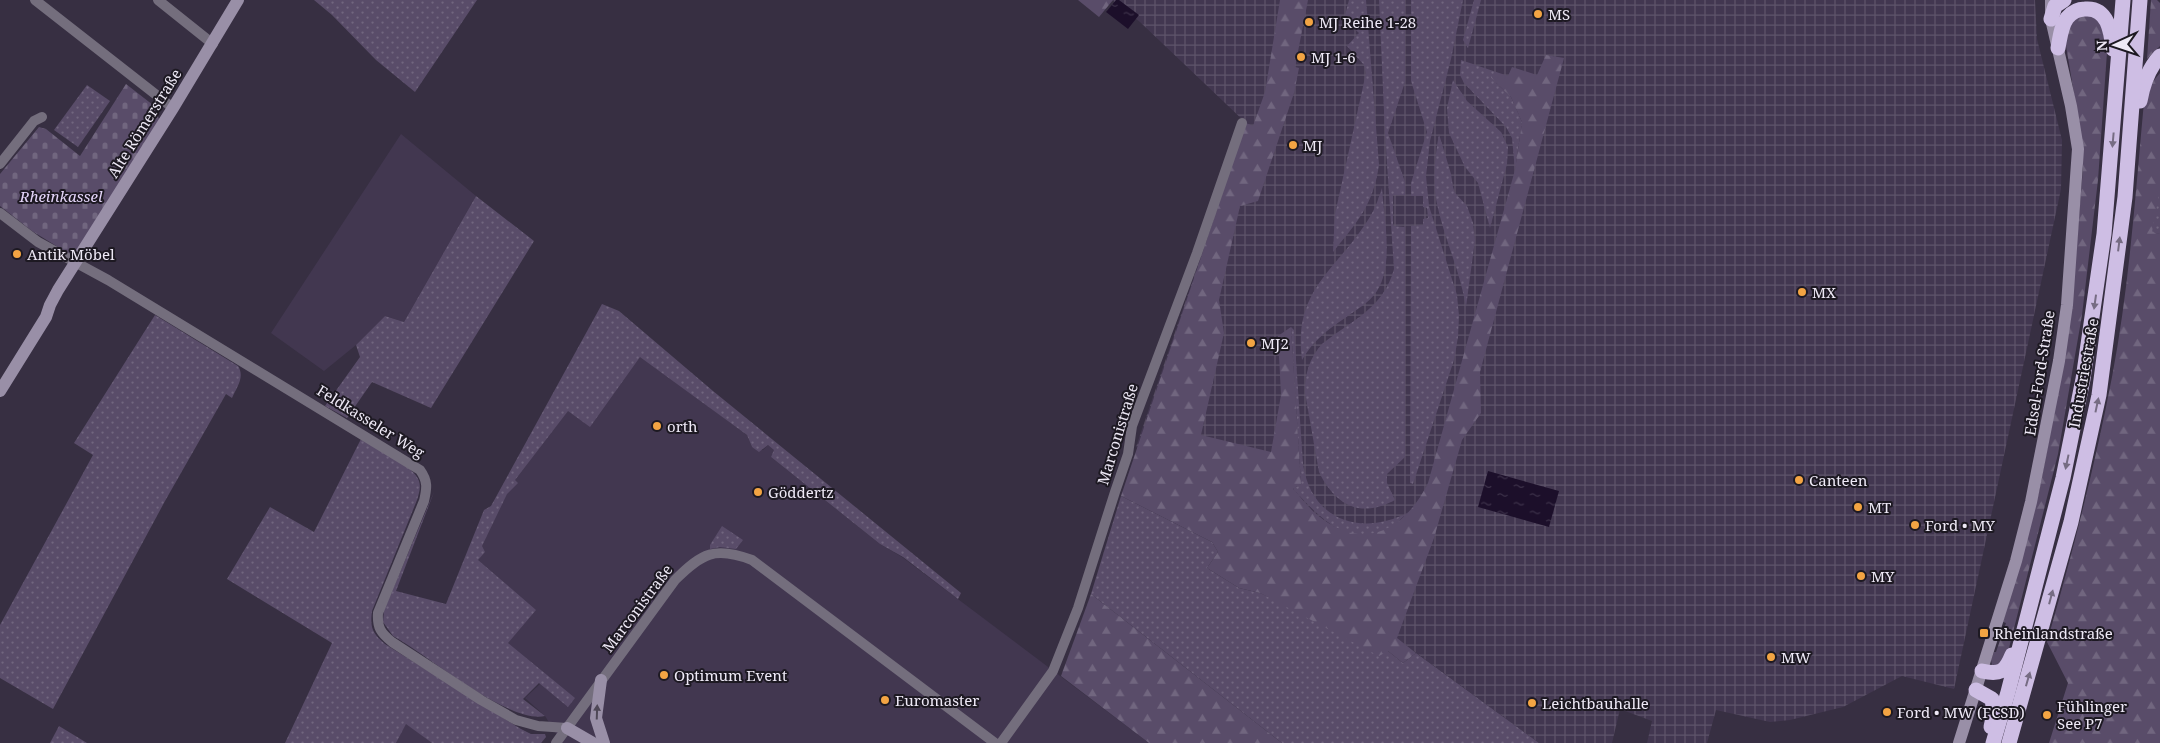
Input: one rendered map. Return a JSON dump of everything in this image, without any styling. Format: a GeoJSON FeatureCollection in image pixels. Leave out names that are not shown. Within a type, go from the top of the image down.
{"type":"FeatureCollection","features":[{"type":"Feature","properties":{"kind":"highway"},"geometry":{"type":"LineString","coordinates":[[2051,19],[2055,6],[2064,0]]}},
{"type":"Feature","properties":{"kind":"highway","name":"Industriestraße"},"geometry":{"type":"LineString","coordinates":[[1993,743],[2063,478],[2090,342],[2104,234],[2123,0]]}},
{"type":"Feature","properties":{"kind":"highway","name":"Industriestraße"},"geometry":{"type":"LineString","coordinates":[[2009,743],[2071,522],[2099,394],[2125,197],[2140,0]]}},
{"type":"Feature","properties":{"kind":"highway"},"geometry":{"type":"LineString","coordinates":[[2058,48],[2063,26],[2072,12],[2083,9],[2098,12],[2105,17],[2110,27],[2116,92]]}},
{"type":"Feature","properties":{"kind":"highway"},"geometry":{"type":"LineString","coordinates":[[2125,197],[2143,84],[2160,56]]}},
{"type":"Feature","properties":{"kind":"highway"},"geometry":{"type":"LineString","coordinates":[[1982,670],[1994,674],[2002,673],[2007,666],[2032,600]]}},
{"type":"Feature","properties":{"kind":"highway"},"geometry":{"type":"LineString","coordinates":[[1976,690],[1992,699],[1994,712],[1987,743]]}},
{"type":"Feature","properties":{"kind":"street"},"geometry":{"type":"LineString","coordinates":[[35,0],[173,108]]}},
{"type":"Feature","properties":{"kind":"street"},"geometry":{"type":"LineString","coordinates":[[158,0],[213,44]]}},
{"type":"Feature","properties":{"kind":"street","name":"Alte Römerstraße"},"geometry":{"type":"LineString","coordinates":[[0,391],[46,317],[50,305],[76,262],[213,44],[238,0]]}},
{"type":"Feature","properties":{"kind":"street","name":"Edsel-Ford-Straße"},"geometry":{"type":"LineString","coordinates":[[1959,743],[2016,561],[2031,502],[2059,360],[2066,305],[2078,148],[2071,106],[2051,19],[2051,0]]}},
{"type":"Feature","properties":{"kind":"street"},"geometry":{"type":"LineString","coordinates":[[0,164],[34,121],[42,118]]}},
{"type":"Feature","properties":{"kind":"street","name":"Marconistraße"},"geometry":{"type":"LineString","coordinates":[[1001,743],[1053,671],[1078,608],[1122,474],[1132,426],[1197,253],[1242,123]]}},
{"type":"Feature","properties":{"kind":"street","name":"Feldkasseler Weg"},"geometry":{"type":"LineString","coordinates":[[0,213],[38,242],[108,280],[420,470],[427,479],[427,489],[424,501],[378,613],[377,625],[382,634],[481,700],[516,720],[538,726],[567,728],[593,743]]}},
{"type":"Feature","properties":{"kind":"street","name":"Marconistraße"},"geometry":{"type":"LineString","coordinates":[[556,743],[675,580],[693,562],[713,554],[732,552],[752,560],[995,743]]}},
{"type":"Feature","properties":{"kind":"street"},"geometry":{"type":"LineString","coordinates":[[601,680],[596,718],[604,743]]}},
{"type":"Feature","properties":{"kind":"shaded area"},"geometry":{"type":"Polygon","coordinates":[[[1112,0],[2035,0],[2037,39],[2062,140],[2061,189],[1954,689],[1902,676],[1843,707],[1790,720],[1770,722],[1716,710],[1707,743],[1647,743],[1652,721],[1620,709],[1612,743],[1539,743],[1136,447],[1246,123],[1140,22],[1112,0]]]}},
{"type":"Feature","properties":{"kind":"shaded area"},"geometry":{"type":"Polygon","coordinates":[[[401,134],[476,196],[404,322],[385,316],[356,345],[324,371],[271,333],[401,134]]]}},
{"type":"Feature","properties":{"kind":"shaded area"},"geometry":{"type":"Polygon","coordinates":[[[599,312],[697,398],[747,435],[752,447],[763,450],[768,445],[775,450],[771,457],[880,544],[902,557],[1149,743],[562,743],[545,716],[525,698],[540,684],[447,604],[599,312]]]}},
{"type":"Feature","properties":{"kind":"shaded area"},"geometry":{"type":"Polygon","coordinates":[[[406,723],[432,743],[396,743],[406,723]]]}},
{"type":"Feature","properties":{"kind":"green space"},"geometry":{"type":"Polygon","coordinates":[[[314,0],[477,0],[415,92],[376,60],[332,15],[314,0]]]}},
{"type":"Feature","properties":{"kind":"green space"},"geometry":{"type":"Polygon","coordinates":[[[1078,0],[1113,0],[1099,17],[1078,0]]]}},
{"type":"Feature","properties":{"kind":"green space"},"geometry":{"type":"Polygon","coordinates":[[[1280,0],[1308,0],[1295,67],[1299,68],[1294,93],[1258,201],[1240,206],[1219,300],[1224,333],[1201,435],[1271,452],[1281,395],[1278,336],[1291,327],[1301,484],[1293,489],[1320,517],[1336,528],[1352,533],[1367,534],[1382,531],[1395,524],[1408,513],[1428,483],[1515,170],[1522,122],[1511,97],[1489,76],[1508,76],[1512,67],[1537,75],[1546,55],[1564,58],[1480,372],[1481,413],[1462,440],[1434,538],[1397,638],[1416,653],[1403,663],[1388,651],[1379,656],[1260,593],[1239,588],[1207,568],[1218,552],[1212,542],[1121,496],[1246,123],[1253,126],[1265,92],[1280,0]]]}},
{"type":"Feature","properties":{"kind":"green space"},"geometry":{"type":"Polygon","coordinates":[[[1349,0],[1366,0],[1379,165],[1373,191],[1363,212],[1333,252],[1335,214],[1366,73],[1364,65],[1347,46],[1359,33],[1344,19],[1349,0]]]}},
{"type":"Feature","properties":{"kind":"green space"},"geometry":{"type":"Polygon","coordinates":[[[1379,0],[1405,0],[1405,82],[1388,133],[1405,182],[1405,195],[1393,195],[1393,226],[1405,227],[1405,457],[1387,474],[1387,483],[1395,500],[1382,506],[1360,508],[1350,506],[1333,493],[1319,472],[1305,386],[1309,367],[1314,355],[1322,344],[1374,304],[1389,283],[1394,269],[1379,0]]]}},
{"type":"Feature","properties":{"kind":"green space"},"geometry":{"type":"Polygon","coordinates":[[[1411,0],[1463,0],[1451,59],[1430,141],[1426,176],[1429,206],[1457,295],[1458,337],[1454,360],[1413,484],[1410,483],[1411,226],[1423,225],[1423,219],[1428,218],[1427,208],[1423,207],[1423,196],[1411,196],[1411,183],[1427,132],[1411,81],[1411,0]]]}},
{"type":"Feature","properties":{"kind":"green space"},"geometry":{"type":"Polygon","coordinates":[[[1474,0],[1481,0],[1468,48],[1463,40],[1474,0]]]}},
{"type":"Feature","properties":{"kind":"green space"},"geometry":{"type":"Polygon","coordinates":[[[2151,0],[2157,0],[2160,3],[2160,46],[2147,59],[2151,0]]]}},
{"type":"Feature","properties":{"kind":"green space"},"geometry":{"type":"Polygon","coordinates":[[[2082,14],[2100,19],[2107,52],[2098,180],[2082,315],[2058,454],[2006,660],[2002,666],[1992,665],[1991,660],[1994,652],[1996,652],[2006,623],[2003,622],[2039,492],[2063,366],[2073,289],[2083,168],[2083,147],[2065,40],[2068,25],[2082,14]]]}},
{"type":"Feature","properties":{"kind":"green space"},"geometry":{"type":"Polygon","coordinates":[[[1461,60],[1508,76],[1490,77],[1511,97],[1522,122],[1515,170],[1512,138],[1506,127],[1464,83],[1460,75],[1461,60]]]}},
{"type":"Feature","properties":{"kind":"green space"},"geometry":{"type":"Polygon","coordinates":[[[2160,73],[2160,188],[2152,232],[2160,234],[2160,743],[2049,743],[2068,683],[2047,642],[2082,510],[2112,377],[2128,270],[2145,91],[2160,73]]]}},
{"type":"Feature","properties":{"kind":"green space"},"geometry":{"type":"Polygon","coordinates":[[[1453,80],[1467,101],[1501,132],[1508,147],[1507,164],[1490,228],[1478,183],[1465,167],[1449,133],[1447,108],[1453,80]]]}},
{"type":"Feature","properties":{"kind":"green space","name":"Rheinkassel"},"geometry":{"type":"Polygon","coordinates":[[[126,84],[153,105],[160,121],[76,256],[71,255],[32,231],[0,206],[0,174],[39,127],[46,129],[80,156],[126,84]]]}},
{"type":"Feature","properties":{"kind":"green space"},"geometry":{"type":"Polygon","coordinates":[[[87,85],[110,101],[78,147],[54,130],[87,85]]]}},
{"type":"Feature","properties":{"kind":"green space"},"geometry":{"type":"Polygon","coordinates":[[[1439,134],[1455,193],[1467,206],[1473,223],[1475,240],[1466,307],[1436,199],[1435,166],[1439,134]]]}},
{"type":"Feature","properties":{"kind":"green space"},"geometry":{"type":"Polygon","coordinates":[[[2160,169],[2160,234],[2151,233],[2160,169]]]}},
{"type":"Feature","properties":{"kind":"green space"},"geometry":{"type":"Polygon","coordinates":[[[1382,188],[1387,255],[1382,280],[1377,291],[1362,306],[1321,336],[1302,360],[1301,336],[1304,316],[1310,299],[1329,270],[1369,219],[1382,188]]]}},
{"type":"Feature","properties":{"kind":"green space"},"geometry":{"type":"Polygon","coordinates":[[[476,196],[534,241],[431,408],[372,382],[347,418],[325,406],[360,357],[356,345],[385,316],[404,322],[476,196]]]}},
{"type":"Feature","properties":{"kind":"green space"},"geometry":{"type":"Polygon","coordinates":[[[602,304],[619,311],[713,391],[961,593],[958,599],[903,557],[880,544],[771,457],[774,450],[768,445],[759,452],[752,447],[747,435],[640,357],[590,427],[568,411],[515,480],[518,483],[507,494],[482,546],[485,552],[478,560],[536,610],[508,643],[575,698],[568,707],[539,683],[523,699],[545,716],[529,716],[511,710],[468,686],[393,636],[383,622],[384,610],[434,492],[396,591],[446,604],[484,510],[491,506],[602,304]]]}},
{"type":"Feature","properties":{"kind":"green space"},"geometry":{"type":"Polygon","coordinates":[[[155,315],[238,366],[241,374],[239,382],[232,398],[226,394],[165,501],[53,709],[0,678],[0,625],[93,455],[74,443],[155,315]]]}},
{"type":"Feature","properties":{"kind":"green space"},"geometry":{"type":"Polygon","coordinates":[[[1291,327],[1294,330],[1303,464],[1308,483],[1316,499],[1328,511],[1341,519],[1357,523],[1374,523],[1409,512],[1388,529],[1374,535],[1360,536],[1347,533],[1334,527],[1312,509],[1293,489],[1301,484],[1291,327]]]}},
{"type":"Feature","properties":{"kind":"green space"},"geometry":{"type":"Polygon","coordinates":[[[361,439],[410,469],[416,475],[420,486],[417,500],[372,611],[371,622],[377,637],[385,644],[521,729],[531,734],[545,734],[546,737],[541,743],[432,743],[406,724],[396,743],[285,743],[332,643],[227,579],[270,507],[314,532],[361,439]]]}},
{"type":"Feature","properties":{"kind":"green space"},"geometry":{"type":"Polygon","coordinates":[[[1121,496],[1212,542],[1218,552],[1207,568],[1239,588],[1260,593],[1388,651],[1403,663],[1416,653],[1539,743],[1282,743],[1091,594],[1121,496]]]}},
{"type":"Feature","properties":{"kind":"green space"},"geometry":{"type":"Polygon","coordinates":[[[722,526],[743,540],[736,549],[720,547],[710,549],[710,545],[722,526]]]}},
{"type":"Feature","properties":{"kind":"green space"},"geometry":{"type":"Polygon","coordinates":[[[1091,594],[1282,743],[1149,743],[1061,676],[1091,594]]]}},
{"type":"Feature","properties":{"kind":"green space"},"geometry":{"type":"Polygon","coordinates":[[[59,726],[87,743],[50,743],[59,726]]]}},
{"type":"Feature","properties":{"kind":"water"},"geometry":{"type":"Polygon","coordinates":[[[1116,0],[1119,0],[1139,15],[1128,29],[1106,12],[1116,0]]]}},
{"type":"Feature","properties":{"kind":"water"},"geometry":{"type":"Polygon","coordinates":[[[1488,471],[1559,491],[1549,527],[1478,507],[1488,471]]]}},
{"type":"Feature","properties":{"kind":"place","name":"MS"},"geometry":{"type":"Point","coordinates":[1538,14]}},
{"type":"Feature","properties":{"kind":"place","name":"MJ Reihe 1-28"},"geometry":{"type":"Point","coordinates":[1309,22]}},
{"type":"Feature","properties":{"kind":"place","name":"MJ 1-6"},"geometry":{"type":"Point","coordinates":[1301,57]}},
{"type":"Feature","properties":{"kind":"place","name":"MJ"},"geometry":{"type":"Point","coordinates":[1293,145]}},
{"type":"Feature","properties":{"kind":"place","name":"Antik Möbel"},"geometry":{"type":"Point","coordinates":[17,254]}},
{"type":"Feature","properties":{"kind":"place","name":"MX"},"geometry":{"type":"Point","coordinates":[1802,292]}},
{"type":"Feature","properties":{"kind":"place","name":"MJ2"},"geometry":{"type":"Point","coordinates":[1251,343]}},
{"type":"Feature","properties":{"kind":"place","name":"orth"},"geometry":{"type":"Point","coordinates":[657,426]}},
{"type":"Feature","properties":{"kind":"place","name":"Canteen"},"geometry":{"type":"Point","coordinates":[1799,480]}},
{"type":"Feature","properties":{"kind":"place","name":"Göddertz"},"geometry":{"type":"Point","coordinates":[758,492]}},
{"type":"Feature","properties":{"kind":"place","name":"MT"},"geometry":{"type":"Point","coordinates":[1858,507]}},
{"type":"Feature","properties":{"kind":"place","name":"Ford • MY"},"geometry":{"type":"Point","coordinates":[1915,525]}},
{"type":"Feature","properties":{"kind":"place","name":"MY"},"geometry":{"type":"Point","coordinates":[1861,576]}},
{"type":"Feature","properties":{"kind":"place","name":"Rheinlandstraße"},"geometry":{"type":"Point","coordinates":[1984,633]}},
{"type":"Feature","properties":{"kind":"place","name":"MW"},"geometry":{"type":"Point","coordinates":[1771,657]}},
{"type":"Feature","properties":{"kind":"place","name":"Optimum Event"},"geometry":{"type":"Point","coordinates":[664,675]}},
{"type":"Feature","properties":{"kind":"place","name":"Euromaster"},"geometry":{"type":"Point","coordinates":[885,700]}},
{"type":"Feature","properties":{"kind":"place","name":"Leichtbauhalle"},"geometry":{"type":"Point","coordinates":[1532,703]}},
{"type":"Feature","properties":{"kind":"place","name":"Ford • MW (FCSD)"},"geometry":{"type":"Point","coordinates":[1887,712]}},
{"type":"Feature","properties":{"kind":"place","name":"Fühlinger See P7"},"geometry":{"type":"Point","coordinates":[2047,715]}}]}
